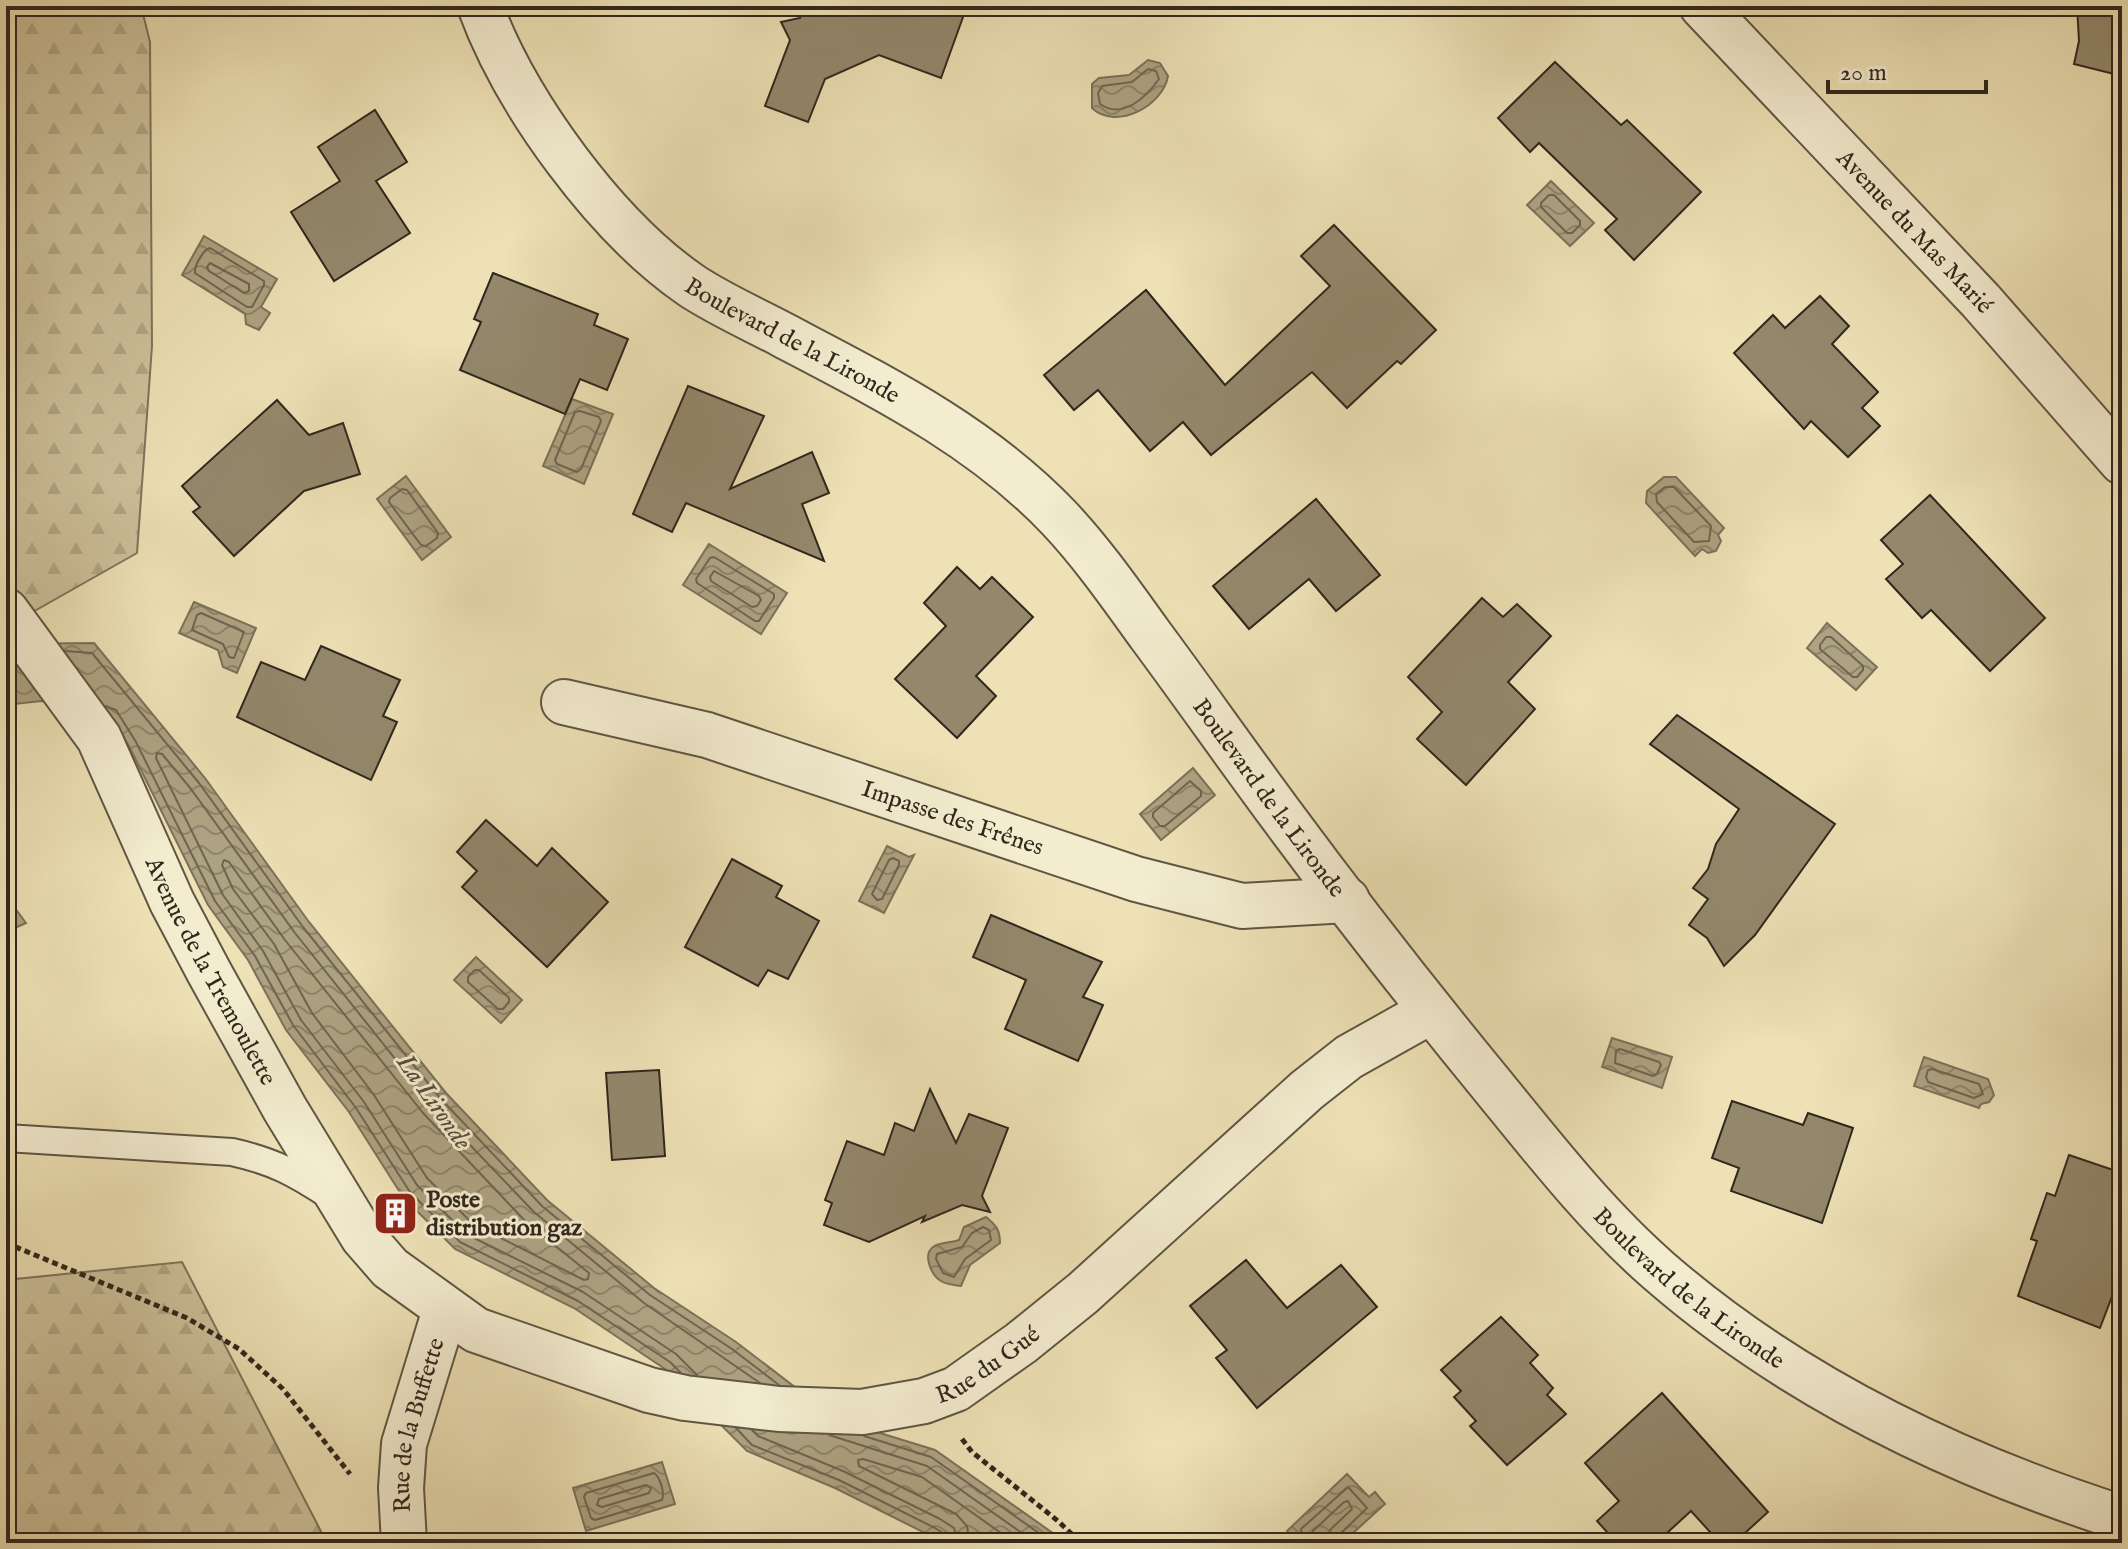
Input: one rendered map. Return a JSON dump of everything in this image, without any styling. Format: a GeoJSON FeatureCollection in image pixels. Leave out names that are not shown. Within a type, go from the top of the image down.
{"type":"FeatureCollection","features":[{"type":"Feature","properties":{"kind":"street","name":"Boulevard de la Lironde"},"geometry":{"type":"LineString","coordinates":[[480,6],[511,73],[572,165],[610,211],[661,262],[698,290],[927,412],[997,461],[1059,519],[1115,586],[1281,815],[1431,1011],[1576,1189],[1659,1271],[1756,1346],[1831,1393],[1914,1437],[2083,1506],[2122,1518]]}},
{"type":"Feature","properties":{"kind":"street","name":"Avenue du Mas Marié"},"geometry":{"type":"LineString","coordinates":[[1702,6],[1981,301],[2122,462]]}},
{"type":"Feature","properties":{"kind":"street","name":"Avenue de la Tremoulette"},"geometry":{"type":"LineString","coordinates":[[11,617],[99,738],[172,902],[285,1109],[363,1237],[390,1268],[445,1310]]}},
{"type":"Feature","properties":{"kind":"street","name":"Impasse des Frênes"},"geometry":{"type":"LineString","coordinates":[[564,702],[707,735],[1136,879],[1242,906],[1347,900]]}},
{"type":"Feature","properties":{"kind":"street","name":"Rue du Gué"},"geometry":{"type":"LineString","coordinates":[[445,1310],[476,1330],[649,1390],[685,1398],[779,1409],[862,1412],[924,1401],[956,1389],[1021,1343],[1083,1293],[1307,1090],[1349,1057],[1431,1011]]}},
{"type":"Feature","properties":{"kind":"street","name":"Rue de la Buffette"},"geometry":{"type":"LineString","coordinates":[[404,1543],[401,1488],[404,1444],[445,1310]]}},
{"type":"Feature","properties":{"kind":"lane"},"geometry":{"type":"LineString","coordinates":[[6,1138],[232,1152],[268,1160],[299,1175],[343,1204]]}},
{"type":"Feature","properties":{"kind":"path"},"geometry":{"type":"LineString","coordinates":[[6,1243],[187,1318],[239,1349],[283,1389],[351,1475]]}},
{"type":"Feature","properties":{"kind":"path"},"geometry":{"type":"LineString","coordinates":[[956,1389],[951,1425],[972,1452],[1081,1543]]}},
{"type":"Feature","properties":{"kind":"green space"},"geometry":{"type":"Polygon","coordinates":[[[6,6],[141,6],[150,42],[152,346],[137,553],[15,622],[6,611],[6,6]]]}},
{"type":"Feature","properties":{"kind":"green space"},"geometry":{"type":"Polygon","coordinates":[[[182,1262],[327,1543],[6,1543],[6,1280],[182,1262]]]}},
{"type":"Feature","properties":{"kind":"water"},"geometry":{"type":"Polygon","coordinates":[[[1148,60],[1160,63],[1168,76],[1164,87],[1148,105],[1137,112],[1113,117],[1092,108],[1092,84],[1099,78],[1129,75],[1148,60]]]}},
{"type":"Feature","properties":{"kind":"water"},"geometry":{"type":"Polygon","coordinates":[[[1551,181],[1594,223],[1570,246],[1527,205],[1551,181]]]}},
{"type":"Feature","properties":{"kind":"water"},"geometry":{"type":"Polygon","coordinates":[[[204,236],[277,279],[261,307],[270,313],[259,330],[246,324],[245,314],[182,275],[204,236]]]}},
{"type":"Feature","properties":{"kind":"water"},"geometry":{"type":"Polygon","coordinates":[[[572,399],[613,414],[584,484],[543,466],[572,399]]]}},
{"type":"Feature","properties":{"kind":"water"},"geometry":{"type":"Polygon","coordinates":[[[406,476],[451,537],[422,560],[377,499],[406,476]]]}},
{"type":"Feature","properties":{"kind":"water"},"geometry":{"type":"Polygon","coordinates":[[[1664,477],[1676,477],[1724,528],[1718,535],[1721,541],[1716,551],[1708,553],[1702,549],[1695,556],[1646,503],[1647,491],[1664,477]]]}},
{"type":"Feature","properties":{"kind":"water"},"geometry":{"type":"Polygon","coordinates":[[[709,544],[787,593],[761,634],[683,585],[709,544]]]}},
{"type":"Feature","properties":{"kind":"water"},"geometry":{"type":"Polygon","coordinates":[[[194,602],[256,628],[237,673],[223,667],[218,650],[179,633],[194,602]]]}},
{"type":"Feature","properties":{"kind":"water"},"geometry":{"type":"Polygon","coordinates":[[[1827,623],[1877,667],[1856,690],[1807,648],[1827,623]]]}},
{"type":"Feature","properties":{"kind":"water","name":"La Lironde"},"geometry":{"type":"Polygon","coordinates":[[[94,643],[205,778],[309,922],[446,1093],[547,1200],[654,1288],[736,1342],[838,1420],[935,1450],[1067,1543],[945,1543],[835,1488],[747,1451],[665,1369],[574,1308],[455,1249],[403,1197],[349,1112],[286,1030],[248,960],[208,905],[129,746],[110,715],[41,701],[6,705],[6,644],[94,643]]]}},
{"type":"Feature","properties":{"kind":"water"},"geometry":{"type":"Polygon","coordinates":[[[1193,768],[1215,795],[1161,840],[1140,814],[1193,768]]]}},
{"type":"Feature","properties":{"kind":"water"},"geometry":{"type":"Polygon","coordinates":[[[887,846],[909,857],[914,855],[884,913],[859,901],[887,846]]]}},
{"type":"Feature","properties":{"kind":"water"},"geometry":{"type":"Polygon","coordinates":[[[6,896],[26,923],[6,932],[6,896]]]}},
{"type":"Feature","properties":{"kind":"water"},"geometry":{"type":"Polygon","coordinates":[[[476,957],[522,1000],[501,1023],[454,980],[476,957]]]}},
{"type":"Feature","properties":{"kind":"water"},"geometry":{"type":"Polygon","coordinates":[[[1612,1038],[1672,1057],[1662,1088],[1602,1067],[1612,1038]]]}},
{"type":"Feature","properties":{"kind":"water"},"geometry":{"type":"Polygon","coordinates":[[[1924,1057],[1988,1079],[1994,1095],[1979,1108],[1914,1086],[1924,1057]]]}},
{"type":"Feature","properties":{"kind":"water"},"geometry":{"type":"Polygon","coordinates":[[[986,1217],[997,1228],[1000,1243],[970,1265],[961,1286],[941,1281],[930,1265],[930,1251],[939,1244],[959,1240],[964,1227],[986,1217]]]}},
{"type":"Feature","properties":{"kind":"water"},"geometry":{"type":"Polygon","coordinates":[[[662,1462],[675,1504],[586,1531],[573,1488],[662,1462]]]}},
{"type":"Feature","properties":{"kind":"water"},"geometry":{"type":"Polygon","coordinates":[[[1347,1474],[1369,1497],[1375,1492],[1385,1504],[1342,1543],[1298,1543],[1287,1531],[1347,1474]]]}},
{"type":"Feature","properties":{"kind":"building"},"geometry":{"type":"Polygon","coordinates":[[[805,6],[967,6],[941,78],[879,55],[825,79],[808,122],[765,106],[790,40],[781,22],[800,18],[805,6]]]}},
{"type":"Feature","properties":{"kind":"building"},"geometry":{"type":"Polygon","coordinates":[[[2077,6],[2122,6],[2122,76],[2074,64],[2079,41],[2077,6]]]}},
{"type":"Feature","properties":{"kind":"building"},"geometry":{"type":"Polygon","coordinates":[[[1555,62],[1621,125],[1627,120],[1701,192],[1634,260],[1605,230],[1617,219],[1539,143],[1530,152],[1498,118],[1555,62]]]}},
{"type":"Feature","properties":{"kind":"building"},"geometry":{"type":"Polygon","coordinates":[[[375,110],[407,162],[376,181],[410,233],[334,281],[291,212],[340,181],[318,147],[375,110]]]}},
{"type":"Feature","properties":{"kind":"building"},"geometry":{"type":"Polygon","coordinates":[[[1334,225],[1436,330],[1401,364],[1397,361],[1347,408],[1312,372],[1211,455],[1183,422],[1150,451],[1098,390],[1074,410],[1044,375],[1146,290],[1225,385],[1330,286],[1301,256],[1334,225]]]}},
{"type":"Feature","properties":{"kind":"building"},"geometry":{"type":"Polygon","coordinates":[[[493,273],[598,314],[594,325],[628,339],[607,390],[580,379],[565,414],[460,370],[481,322],[474,319],[493,273]]]}},
{"type":"Feature","properties":{"kind":"building"},"geometry":{"type":"Polygon","coordinates":[[[1820,296],[1849,326],[1832,344],[1878,392],[1862,408],[1880,426],[1848,457],[1811,421],[1804,429],[1734,353],[1773,315],[1785,328],[1820,296]]]}},
{"type":"Feature","properties":{"kind":"building"},"geometry":{"type":"Polygon","coordinates":[[[688,386],[764,416],[730,489],[812,452],[829,493],[802,504],[824,561],[686,503],[672,532],[633,514],[688,386]]]}},
{"type":"Feature","properties":{"kind":"building"},"geometry":{"type":"Polygon","coordinates":[[[277,400],[309,435],[343,423],[360,474],[304,491],[234,556],[193,512],[200,507],[182,486],[277,400]]]}},
{"type":"Feature","properties":{"kind":"building"},"geometry":{"type":"Polygon","coordinates":[[[1930,495],[2045,618],[1990,671],[1931,610],[1922,618],[1886,579],[1903,564],[1881,540],[1930,495]]]}},
{"type":"Feature","properties":{"kind":"building"},"geometry":{"type":"Polygon","coordinates":[[[1316,499],[1380,575],[1336,611],[1309,579],[1249,629],[1213,586],[1316,499]]]}},
{"type":"Feature","properties":{"kind":"building"},"geometry":{"type":"Polygon","coordinates":[[[957,567],[980,589],[992,577],[1033,617],[976,676],[996,696],[957,738],[895,679],[946,626],[924,603],[957,567]]]}},
{"type":"Feature","properties":{"kind":"building"},"geometry":{"type":"Polygon","coordinates":[[[1482,598],[1503,617],[1517,604],[1551,636],[1508,682],[1535,709],[1466,785],[1417,739],[1442,712],[1408,677],[1482,598]]]}},
{"type":"Feature","properties":{"kind":"building"},"geometry":{"type":"Polygon","coordinates":[[[321,646],[400,680],[383,716],[397,722],[371,780],[237,717],[261,662],[305,680],[321,646]]]}},
{"type":"Feature","properties":{"kind":"building"},"geometry":{"type":"Polygon","coordinates":[[[1677,715],[1835,824],[1755,935],[1724,966],[1707,938],[1689,925],[1708,899],[1693,888],[1708,869],[1716,844],[1739,809],[1650,744],[1677,715]]]}},
{"type":"Feature","properties":{"kind":"building"},"geometry":{"type":"Polygon","coordinates":[[[486,820],[537,866],[552,848],[608,902],[547,967],[462,887],[477,871],[457,852],[486,820]]]}},
{"type":"Feature","properties":{"kind":"building"},"geometry":{"type":"Polygon","coordinates":[[[732,859],[782,886],[776,897],[819,921],[788,979],[768,970],[758,986],[685,947],[732,859]]]}},
{"type":"Feature","properties":{"kind":"building"},"geometry":{"type":"Polygon","coordinates":[[[991,915],[1102,962],[1083,997],[1103,1005],[1078,1061],[1005,1029],[1026,980],[973,957],[991,915]]]}},
{"type":"Feature","properties":{"kind":"building"},"geometry":{"type":"Polygon","coordinates":[[[659,1070],[665,1156],[612,1160],[606,1073],[659,1070]]]}},
{"type":"Feature","properties":{"kind":"building"},"geometry":{"type":"Polygon","coordinates":[[[930,1089],[956,1143],[969,1114],[1008,1128],[982,1196],[990,1212],[962,1205],[922,1222],[925,1216],[869,1242],[824,1225],[832,1203],[825,1200],[847,1141],[884,1155],[895,1123],[914,1131],[930,1089]]]}},
{"type":"Feature","properties":{"kind":"building"},"geometry":{"type":"Polygon","coordinates":[[[1732,1101],[1803,1125],[1808,1113],[1853,1128],[1822,1223],[1731,1191],[1739,1168],[1712,1158],[1732,1101]]]}},
{"type":"Feature","properties":{"kind":"building"},"geometry":{"type":"Polygon","coordinates":[[[2069,1155],[2122,1173],[2122,1270],[2100,1328],[2018,1296],[2037,1241],[2031,1239],[2047,1193],[2055,1196],[2069,1155]]]}},
{"type":"Feature","properties":{"kind":"building"},"geometry":{"type":"Polygon","coordinates":[[[1246,1260],[1287,1308],[1341,1265],[1377,1307],[1257,1408],[1216,1358],[1227,1350],[1190,1306],[1246,1260]]]}},
{"type":"Feature","properties":{"kind":"building"},"geometry":{"type":"Polygon","coordinates":[[[1501,1317],[1538,1355],[1530,1363],[1553,1388],[1547,1395],[1566,1414],[1507,1465],[1470,1426],[1476,1421],[1454,1397],[1461,1391],[1441,1370],[1501,1317]]]}},
{"type":"Feature","properties":{"kind":"building"},"geometry":{"type":"Polygon","coordinates":[[[1662,1393],[1768,1512],[1734,1543],[1720,1543],[1691,1511],[1656,1543],[1617,1543],[1597,1521],[1619,1501],[1585,1463],[1662,1393]]]}},
{"type":"Feature","properties":{"kind":"place","name":"Poste distribution gaz"},"geometry":{"type":"Point","coordinates":[395,1213]}}]}
